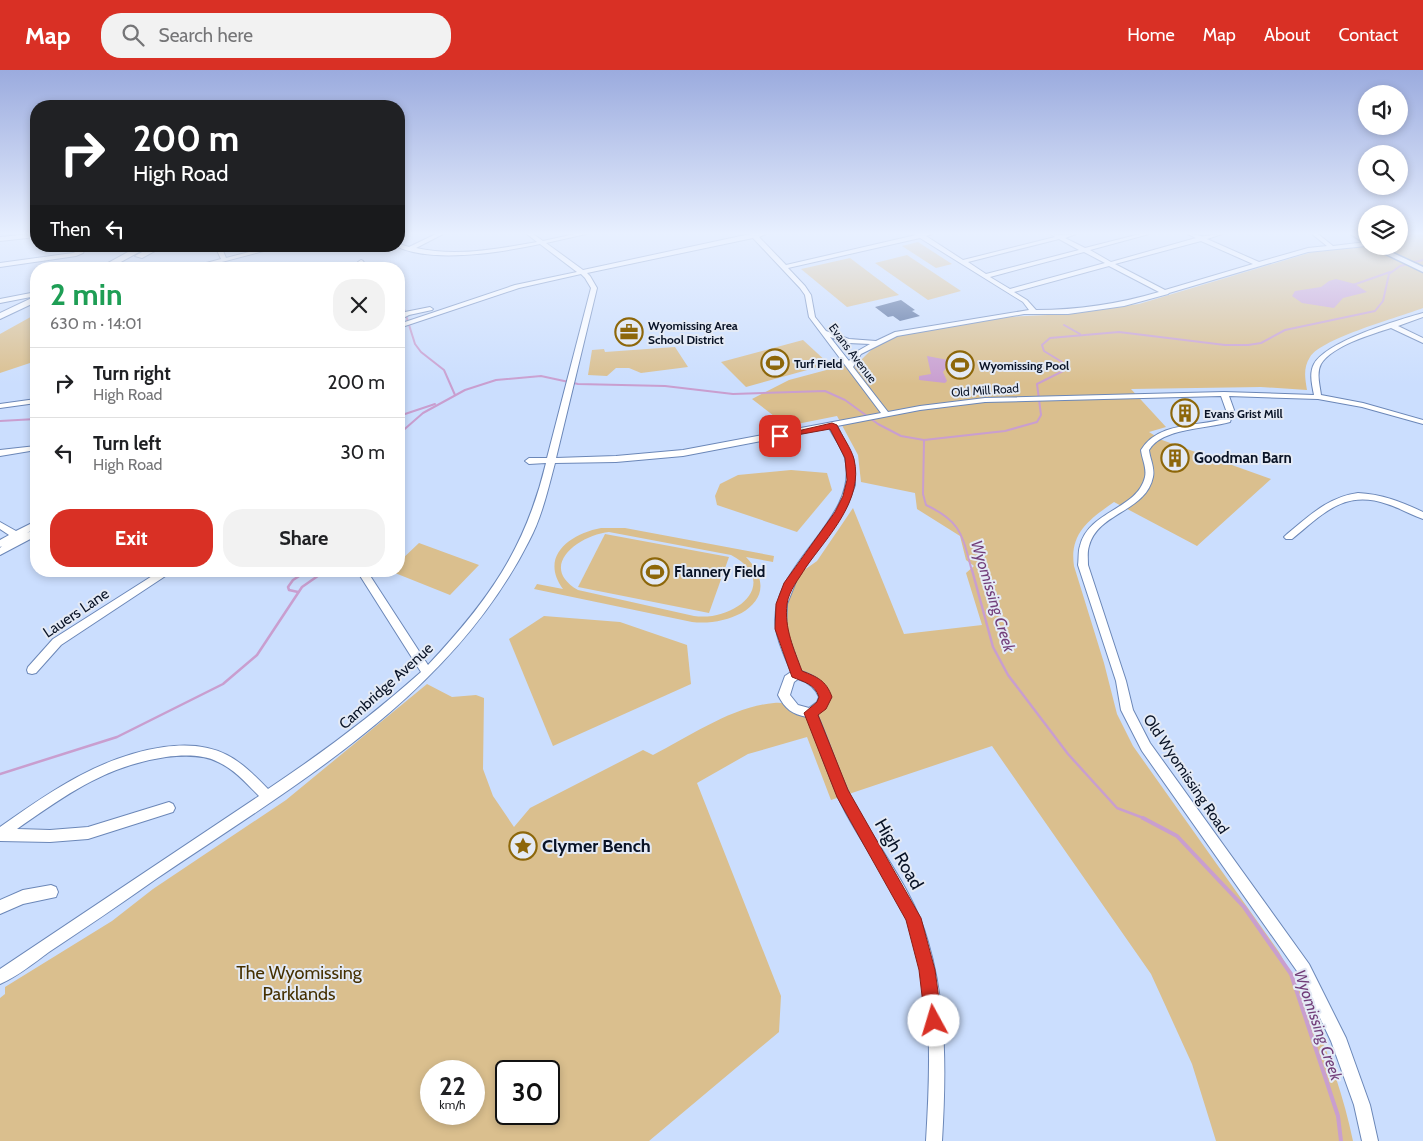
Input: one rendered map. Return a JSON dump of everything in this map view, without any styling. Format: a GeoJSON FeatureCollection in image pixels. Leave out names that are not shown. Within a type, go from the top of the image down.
{"type":"FeatureCollection","features":[{"type":"Feature","properties":{"kind":"highway"},"geometry":{"type":"LineString","coordinates":[[0,316],[30,302]]}},
{"type":"Feature","properties":{"kind":"highway"},"geometry":{"type":"LineString","coordinates":[[0,321],[30,307]]}},
{"type":"Feature","properties":{"kind":"street"},"geometry":{"type":"LineString","coordinates":[[405,315],[440,307],[499,287],[514,284]]}},
{"type":"Feature","properties":{"kind":"street"},"geometry":{"type":"LineString","coordinates":[[405,324],[500,291],[528,284]]}},
{"type":"Feature","properties":{"kind":"street","name":"Cambridge Avenue"},"geometry":{"type":"LineString","coordinates":[[0,977],[268,797],[366,727],[427,672],[480,613],[510,568],[534,520],[594,288],[592,284]]}},
{"type":"Feature","properties":{"kind":"street","name":"Evans Avenue"},"geometry":{"type":"LineString","coordinates":[[799,284],[806,292],[810,313],[886,415]]}},
{"type":"Feature","properties":{"kind":"street"},"geometry":{"type":"LineString","coordinates":[[998,284],[1028,303],[1034,312]]}},
{"type":"Feature","properties":{"kind":"street"},"geometry":{"type":"LineString","coordinates":[[1009,291],[1034,284]]}},
{"type":"Feature","properties":{"kind":"street"},"geometry":{"type":"LineString","coordinates":[[1149,284],[1166,293]]}},
{"type":"Feature","properties":{"kind":"street"},"geometry":{"type":"LineString","coordinates":[[850,366],[858,353],[876,342],[904,332],[1034,312],[1063,313],[1108,307],[1196,284]]}},
{"type":"Feature","properties":{"kind":"street"},"geometry":{"type":"LineString","coordinates":[[0,297],[30,294]]}},
{"type":"Feature","properties":{"kind":"street"},"geometry":{"type":"LineString","coordinates":[[0,301],[30,295]]}},
{"type":"Feature","properties":{"kind":"street"},"geometry":{"type":"LineString","coordinates":[[405,310],[419,315],[414,320],[405,321]]}},
{"type":"Feature","properties":{"kind":"street"},"geometry":{"type":"LineString","coordinates":[[1318,397],[1315,374],[1317,365],[1325,355],[1343,344],[1423,315]]}},
{"type":"Feature","properties":{"kind":"street"},"geometry":{"type":"LineString","coordinates":[[1393,326],[1423,341]]}},
{"type":"Feature","properties":{"kind":"street"},"geometry":{"type":"LineString","coordinates":[[825,333],[848,341],[876,342]]}},
{"type":"Feature","properties":{"kind":"street","name":"Old Mill Road"},"geometry":{"type":"LineString","coordinates":[[529,461],[616,459],[683,453],[952,403],[1031,398],[1224,394],[1318,397],[1373,407],[1423,422]]}},
{"type":"Feature","properties":{"kind":"street","name":"Old Wyomissing Road"},"geometry":{"type":"LineString","coordinates":[[1224,394],[1230,410],[1226,420],[1164,434],[1150,440],[1145,450],[1150,470],[1146,487],[1141,494],[1098,523],[1087,534],[1082,555],[1083,565],[1113,655],[1132,723],[1146,747],[1304,969],[1338,1038],[1362,1105],[1370,1141]]}},
{"type":"Feature","properties":{"kind":"street"},"geometry":{"type":"LineString","coordinates":[[0,406],[30,402]]}},
{"type":"Feature","properties":{"kind":"street"},"geometry":{"type":"LineString","coordinates":[[797,674],[789,679],[784,694],[787,704],[795,710],[811,713],[822,705],[825,697],[822,688],[815,681],[797,674],[781,629],[782,604],[793,578],[843,506],[851,485],[849,458],[832,425]]}},
{"type":"Feature","properties":{"kind":"street"},"geometry":{"type":"LineString","coordinates":[[0,453],[30,449]]}},
{"type":"Feature","properties":{"kind":"street"},"geometry":{"type":"LineString","coordinates":[[1289,537],[1336,501],[1348,497],[1360,496],[1386,500],[1423,516]]}},
{"type":"Feature","properties":{"kind":"street"},"geometry":{"type":"LineString","coordinates":[[0,525],[19,537]]}},
{"type":"Feature","properties":{"kind":"street"},"geometry":{"type":"LineString","coordinates":[[0,552],[30,529]]}},
{"type":"Feature","properties":{"kind":"street"},"geometry":{"type":"LineString","coordinates":[[0,544],[30,534]]}},
{"type":"Feature","properties":{"kind":"street","name":"Lauers Lane"},"geometry":{"type":"LineString","coordinates":[[32,670],[58,642],[159,577]]}},
{"type":"Feature","properties":{"kind":"street"},"geometry":{"type":"LineString","coordinates":[[366,577],[427,672]]}},
{"type":"Feature","properties":{"kind":"street","name":"High Road"},"geometry":{"type":"LineString","coordinates":[[811,713],[842,793],[903,897],[921,941],[929,983],[935,1038],[934,1141]]}},
{"type":"Feature","properties":{"kind":"street"},"geometry":{"type":"LineString","coordinates":[[0,835],[91,773],[126,758],[165,752],[189,750],[211,754],[228,761],[268,797]]}},
{"type":"Feature","properties":{"kind":"street"},"geometry":{"type":"LineString","coordinates":[[0,835],[50,836],[88,833],[169,808]]}},
{"type":"Feature","properties":{"kind":"street"},"geometry":{"type":"LineString","coordinates":[[0,907],[23,897],[51,892]]}},
{"type":"Feature","properties":{"kind":"green space"},"geometry":{"type":"Polygon","coordinates":[[[819,284],[884,284],[899,295],[847,307],[819,284]]]}},
{"type":"Feature","properties":{"kind":"green space"},"geometry":{"type":"Polygon","coordinates":[[[905,284],[950,284],[961,291],[928,300],[905,284]]]}},
{"type":"Feature","properties":{"kind":"green space","name":"The Wyomissing Parklands"},"geometry":{"type":"Polygon","coordinates":[[[1206,284],[1423,284],[1423,308],[1362,329],[1317,350],[1310,357],[1305,369],[1307,390],[1261,387],[1131,389],[1166,427],[1149,432],[1162,440],[1271,479],[1197,546],[1114,502],[1089,521],[1083,528],[1078,536],[1073,554],[1074,566],[1104,663],[1117,714],[1133,746],[1279,952],[1303,997],[1324,1044],[1340,1092],[1353,1141],[1216,1141],[1192,1064],[1151,974],[992,746],[831,800],[807,737],[748,754],[697,783],[781,996],[779,1032],[649,1141],[0,1141],[0,998],[5,994],[5,987],[112,921],[153,889],[286,800],[427,684],[452,697],[476,695],[484,698],[483,769],[493,796],[514,827],[530,808],[643,750],[653,755],[712,723],[742,710],[779,703],[788,704],[811,713],[825,696],[797,674],[781,629],[793,578],[817,561],[853,508],[904,634],[982,625],[966,573],[974,566],[966,560],[960,536],[917,509],[915,493],[861,482],[858,455],[837,416],[787,426],[752,399],[789,380],[860,361],[872,349],[900,335],[1007,317],[1069,314],[1139,304],[1206,284]]]}},
{"type":"Feature","properties":{"kind":"green space"},"geometry":{"type":"Polygon","coordinates":[[[30,317],[30,363],[0,373],[0,334],[30,317]]]}},
{"type":"Feature","properties":{"kind":"green space","name":"Turf Field"},"geometry":{"type":"Polygon","coordinates":[[[803,340],[829,364],[746,387],[721,362],[803,340]]]}},
{"type":"Feature","properties":{"kind":"green space"},"geometry":{"type":"Polygon","coordinates":[[[675,347],[688,367],[641,373],[629,368],[616,368],[607,376],[588,375],[592,350],[604,349],[605,352],[675,347]]]}},
{"type":"Feature","properties":{"kind":"green space"},"geometry":{"type":"Polygon","coordinates":[[[791,470],[827,473],[832,490],[797,532],[717,505],[715,496],[720,484],[738,475],[791,470]]]}},
{"type":"Feature","properties":{"kind":"green space"},"geometry":{"type":"Polygon","coordinates":[[[601,528],[625,528],[774,556],[773,562],[746,557],[757,572],[760,586],[757,598],[749,608],[723,620],[692,622],[534,589],[537,584],[563,589],[556,577],[554,566],[556,557],[561,548],[569,541],[589,531],[601,528]],[[609,532],[597,534],[575,545],[562,562],[561,571],[566,581],[578,590],[694,616],[710,616],[725,613],[738,606],[747,598],[753,588],[753,577],[746,566],[731,555],[609,532]]]}},
{"type":"Feature","properties":{"kind":"green space","name":"Flannery Field"},"geometry":{"type":"Polygon","coordinates":[[[605,534],[729,557],[709,613],[578,587],[605,534]]]}},
{"type":"Feature","properties":{"kind":"green space"},"geometry":{"type":"Polygon","coordinates":[[[419,543],[479,565],[450,595],[405,577],[405,556],[419,543]]]}},
{"type":"Feature","properties":{"kind":"green space"},"geometry":{"type":"Polygon","coordinates":[[[544,616],[620,622],[687,645],[691,684],[553,746],[509,639],[544,616]]]}},
{"type":"Feature","properties":{"kind":"shaded area"},"geometry":{"type":"Polygon","coordinates":[[[1325,284],[1355,284],[1367,292],[1343,298],[1334,308],[1302,303],[1292,296],[1295,291],[1321,287],[1325,284]]]}},
{"type":"Feature","properties":{"kind":"shaded area"},"geometry":{"type":"Polygon","coordinates":[[[927,356],[948,360],[949,364],[943,372],[947,381],[945,383],[919,380],[919,376],[931,374],[927,356]]]}},
{"type":"Feature","properties":{"kind":"building"},"geometry":{"type":"Polygon","coordinates":[[[901,300],[920,316],[900,321],[893,316],[888,317],[875,307],[901,300]]]}},
{"type":"Feature","properties":{"kind":"building","name":"Evans Grist Mill"},"geometry":{"type":"Polygon","coordinates":[[[1187,408],[1195,415],[1181,417],[1173,410],[1187,408]]]}},
{"type":"Feature","properties":{"kind":"building","name":"Goodman Barn"},"geometry":{"type":"Polygon","coordinates":[[[1172,450],[1184,456],[1173,463],[1161,456],[1172,450]]]}},
{"type":"Feature","properties":{"kind":"waterway","name":"Wyomissing Creek"},"geometry":{"type":"LineString","coordinates":[[924,440],[1005,431],[1037,422],[1041,415],[1037,384],[1065,370],[1062,362],[1044,351],[1042,345],[1050,338],[1119,332],[1225,345],[1261,343],[1285,330],[1375,311],[1383,301],[1387,284]]}},
{"type":"Feature","properties":{"kind":"waterway"},"geometry":{"type":"LineString","coordinates":[[405,312],[415,344],[421,352],[444,370],[455,395]]}},
{"type":"Feature","properties":{"kind":"waterway"},"geometry":{"type":"LineString","coordinates":[[1064,325],[1080,334]]}},
{"type":"Feature","properties":{"kind":"waterway"},"geometry":{"type":"LineString","coordinates":[[405,429],[423,413],[465,390],[496,380],[541,376],[578,384],[665,386],[733,394],[825,391],[845,400],[878,424],[901,436],[924,440]]}},
{"type":"Feature","properties":{"kind":"waterway"},"geometry":{"type":"LineString","coordinates":[[405,414],[435,404]]}},
{"type":"Feature","properties":{"kind":"waterway"},"geometry":{"type":"LineString","coordinates":[[0,421],[30,419]]}},
{"type":"Feature","properties":{"kind":"waterway","name":"Wyomissing Creek"},"geometry":{"type":"LineString","coordinates":[[924,440],[923,494],[926,505],[947,517],[959,531],[972,571]]}},
{"type":"Feature","properties":{"kind":"waterway","name":"Wyomissing Creek"},"geometry":{"type":"LineString","coordinates":[[972,570],[993,647],[1008,675],[1068,754],[1117,808],[1146,819]]}},
{"type":"Feature","properties":{"kind":"waterway"},"geometry":{"type":"LineString","coordinates":[[298,577],[288,587],[289,590],[298,592]]}},
{"type":"Feature","properties":{"kind":"waterway"},"geometry":{"type":"LineString","coordinates":[[0,774],[117,737],[223,684],[257,655],[302,587],[316,577]]}},
{"type":"Feature","properties":{"kind":"waterway","name":"Wyomissing Creek"},"geometry":{"type":"LineString","coordinates":[[1143,818],[1177,836],[1244,907],[1291,974],[1338,1116],[1341,1141]]}},
{"type":"Feature","properties":{"kind":"place","name":"Wyomissing Area School District"},"geometry":{"type":"Point","coordinates":[629,332]}},
{"type":"Feature","properties":{"kind":"place","name":"Turf Field"},"geometry":{"type":"Point","coordinates":[775,363]}},
{"type":"Feature","properties":{"kind":"place","name":"Wyomissing Pool"},"geometry":{"type":"Point","coordinates":[960,365]}},
{"type":"Feature","properties":{"kind":"place","name":"Evans Grist Mill"},"geometry":{"type":"Point","coordinates":[1185,413]}},
{"type":"Feature","properties":{"kind":"place","name":"Goodman Barn"},"geometry":{"type":"Point","coordinates":[1175,458]}},
{"type":"Feature","properties":{"kind":"place","name":"Flannery Field"},"geometry":{"type":"Point","coordinates":[655,572]}},
{"type":"Feature","properties":{"kind":"place","name":"Clymer Bench"},"geometry":{"type":"Point","coordinates":[523,846]}},
{"type":"Feature","properties":{"kind":"route"},"geometry":{"type":"LineString","coordinates":[[780,436],[832,425],[845,446],[852,469],[851,485],[843,506],[785,591],[780,620],[781,629],[797,674],[815,681],[822,688],[825,697],[822,705],[811,713],[820,732],[842,793],[903,897],[913,918],[921,941],[927,970],[934,1021]]}}]}
